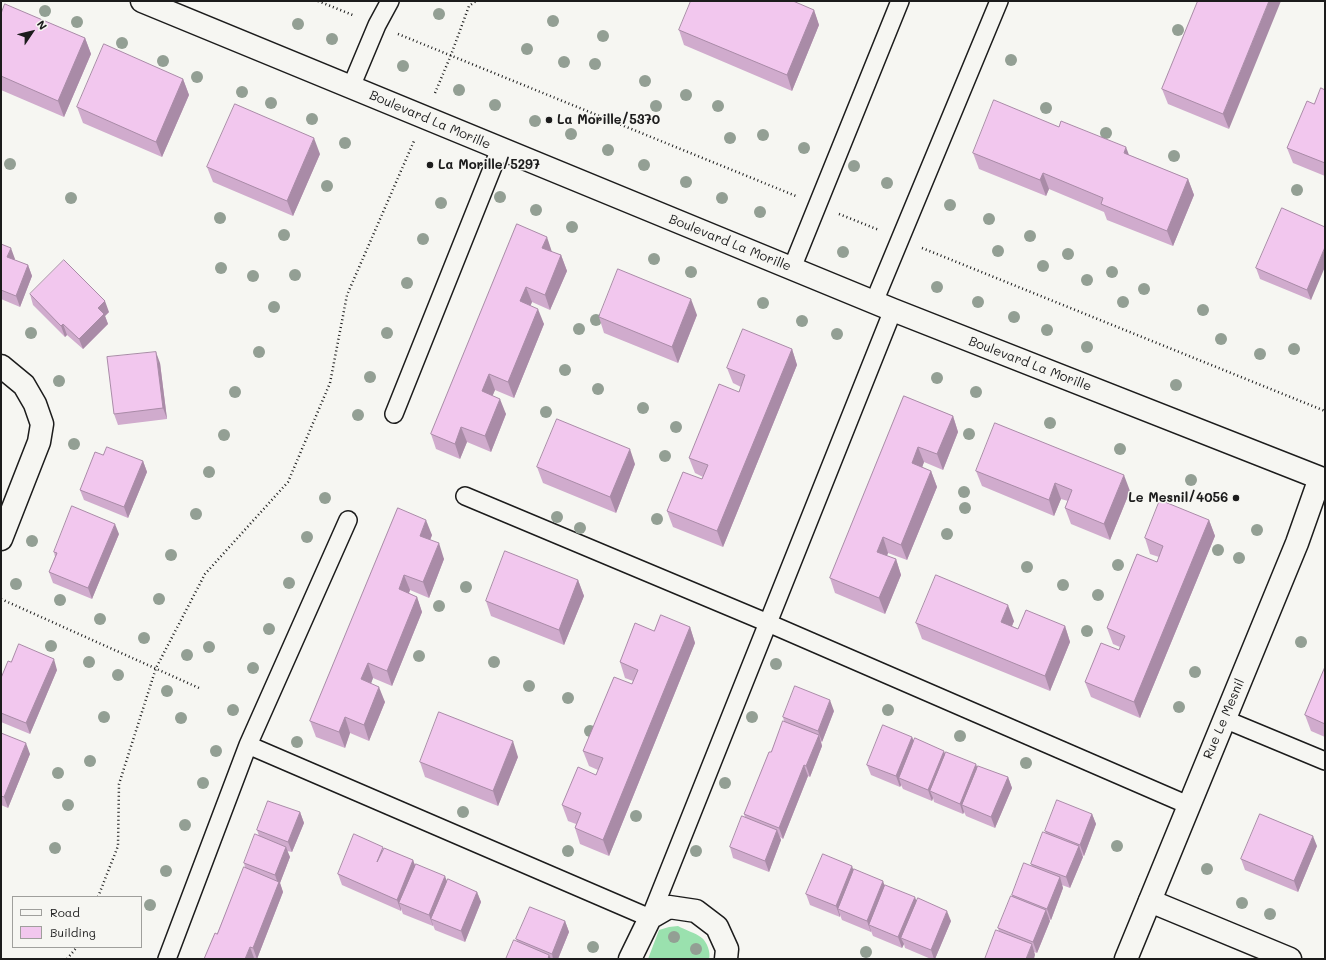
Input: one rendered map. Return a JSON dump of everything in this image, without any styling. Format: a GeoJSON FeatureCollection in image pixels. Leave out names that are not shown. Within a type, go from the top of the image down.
{"type":"FeatureCollection","features":[{"type":"Feature","properties":{"kind":"street","name":"Boulevard La Morille"},"geometry":{"type":"LineString","coordinates":[[142,1],[884,306],[1324,475]]}},
{"type":"Feature","properties":{"kind":"street"},"geometry":{"type":"LineString","coordinates":[[1,366],[24,385],[35,404],[42,424],[40,442],[1,539]]}},
{"type":"Feature","properties":{"kind":"street","name":"Rue Le Mesnil"},"geometry":{"type":"LineString","coordinates":[[1126,959],[1324,475]]}},
{"type":"Feature","properties":{"kind":"street"},"geometry":{"type":"LineString","coordinates":[[1150,901],[1290,959]]}},
{"type":"Feature","properties":{"kind":"street"},"geometry":{"type":"LineString","coordinates":[[630,959],[650,918],[668,907],[696,910],[717,928],[727,949],[726,959]]}},
{"type":"Feature","properties":{"kind":"lane"},"geometry":{"type":"LineString","coordinates":[[351,87],[377,25],[390,1]]}},
{"type":"Feature","properties":{"kind":"lane"},"geometry":{"type":"LineString","coordinates":[[792,268],[900,1]]}},
{"type":"Feature","properties":{"kind":"lane"},"geometry":{"type":"LineString","coordinates":[[248,745],[650,918],[768,623],[884,306],[999,1]]}},
{"type":"Feature","properties":{"kind":"lane"},"geometry":{"type":"LineString","coordinates":[[394,414],[500,149]]}},
{"type":"Feature","properties":{"kind":"lane"},"geometry":{"type":"LineString","coordinates":[[465,496],[768,623],[1188,805]]}},
{"type":"Feature","properties":{"kind":"lane"},"geometry":{"type":"LineString","coordinates":[[167,959],[248,745],[348,520]]}},
{"type":"Feature","properties":{"kind":"lane"},"geometry":{"type":"LineString","coordinates":[[1224,719],[1325,761]]}},
{"type":"Feature","properties":{"kind":"path"},"geometry":{"type":"LineString","coordinates":[[98,896],[118,846],[119,784],[156,668],[205,574],[288,482],[330,383],[347,295],[425,117],[451,55],[469,6],[476,1]]}},
{"type":"Feature","properties":{"kind":"path"},"geometry":{"type":"LineString","coordinates":[[1,599],[199,688]]}},
{"type":"Feature","properties":{"kind":"path"},"geometry":{"type":"LineString","coordinates":[[67,959],[76,948]]}},
{"type":"Feature","properties":{"kind":"green space"},"geometry":{"type":"Polygon","coordinates":[[[678,926],[704,940],[709,951],[709,959],[648,959],[659,930],[678,926]]]}},
{"type":"Feature","properties":{"kind":"building"},"geometry":{"type":"Polygon","coordinates":[[[691,1],[793,1],[814,10],[787,75],[679,30],[691,1]]]}},
{"type":"Feature","properties":{"kind":"building"},"geometry":{"type":"Polygon","coordinates":[[[1198,1],[1269,1],[1223,114],[1162,89],[1198,1]]]}},
{"type":"Feature","properties":{"kind":"building"},"geometry":{"type":"Polygon","coordinates":[[[5,4],[85,38],[58,101],[1,76],[1,14],[5,4]]]}},
{"type":"Feature","properties":{"kind":"building"},"geometry":{"type":"Polygon","coordinates":[[[104,44],[183,79],[156,142],[77,107],[104,44]]]}},
{"type":"Feature","properties":{"kind":"building"},"geometry":{"type":"Polygon","coordinates":[[[1321,88],[1325,90],[1325,163],[1287,148],[1307,101],[1314,104],[1321,88]]]}},
{"type":"Feature","properties":{"kind":"building"},"geometry":{"type":"Polygon","coordinates":[[[994,100],[1059,127],[1061,121],[1126,147],[1124,153],[1188,179],[1167,231],[1101,204],[1103,198],[1043,173],[1040,180],[973,153],[994,100]]]}},
{"type":"Feature","properties":{"kind":"building"},"geometry":{"type":"Polygon","coordinates":[[[235,104],[314,138],[287,201],[207,167],[235,104]]]}},
{"type":"Feature","properties":{"kind":"building"},"geometry":{"type":"Polygon","coordinates":[[[1282,208],[1325,227],[1325,247],[1307,290],[1256,268],[1282,208]]]}},
{"type":"Feature","properties":{"kind":"building"},"geometry":{"type":"Polygon","coordinates":[[[517,224],[547,237],[542,248],[561,255],[545,295],[526,287],[520,301],[538,309],[508,382],[489,374],[482,391],[500,399],[485,436],[461,427],[455,444],[431,434],[517,224]]]}},
{"type":"Feature","properties":{"kind":"building"},"geometry":{"type":"Polygon","coordinates":[[[1,244],[11,248],[7,257],[28,265],[16,296],[1,290],[1,244]]]}},
{"type":"Feature","properties":{"kind":"building"},"geometry":{"type":"Polygon","coordinates":[[[64,260],[105,301],[98,308],[104,314],[79,339],[63,324],[61,326],[30,294],[64,260]]]}},
{"type":"Feature","properties":{"kind":"building"},"geometry":{"type":"Polygon","coordinates":[[[618,269],[691,299],[672,347],[599,317],[618,269]]]}},
{"type":"Feature","properties":{"kind":"building"},"geometry":{"type":"Polygon","coordinates":[[[743,329],[792,349],[717,531],[667,511],[683,472],[702,479],[708,465],[689,458],[719,384],[739,392],[745,375],[727,368],[743,329]]]}},
{"type":"Feature","properties":{"kind":"building"},"geometry":{"type":"Polygon","coordinates":[[[156,352],[163,408],[114,414],[107,357],[156,352]]]}},
{"type":"Feature","properties":{"kind":"building"},"geometry":{"type":"Polygon","coordinates":[[[904,396],[953,416],[937,454],[918,447],[912,463],[931,471],[901,545],[883,537],[877,552],[896,559],[879,598],[830,578],[904,396]]]}},
{"type":"Feature","properties":{"kind":"building"},"geometry":{"type":"Polygon","coordinates":[[[557,419],[630,449],[610,497],[537,467],[557,419]]]}},
{"type":"Feature","properties":{"kind":"building"},"geometry":{"type":"Polygon","coordinates":[[[995,423],[1124,475],[1104,524],[1065,508],[1072,490],[1055,483],[1049,500],[976,471],[995,423]]]}},
{"type":"Feature","properties":{"kind":"building"},"geometry":{"type":"Polygon","coordinates":[[[107,447],[143,461],[124,507],[80,490],[95,452],[103,455],[107,447]]]}},
{"type":"Feature","properties":{"kind":"building"},"geometry":{"type":"Polygon","coordinates":[[[1160,500],[1209,520],[1134,702],[1085,682],[1101,643],[1119,650],[1125,636],[1107,628],[1137,554],[1157,562],[1163,546],[1145,538],[1160,500]]]}},
{"type":"Feature","properties":{"kind":"building"},"geometry":{"type":"Polygon","coordinates":[[[72,506],[115,524],[88,588],[49,572],[57,553],[54,552],[72,506]]]}},
{"type":"Feature","properties":{"kind":"building"},"geometry":{"type":"Polygon","coordinates":[[[398,508],[426,520],[420,536],[439,543],[423,582],[404,575],[399,589],[417,597],[387,671],[368,663],[361,679],[379,687],[364,725],[345,717],[339,732],[310,721],[398,508]]]}},
{"type":"Feature","properties":{"kind":"building"},"geometry":{"type":"Polygon","coordinates":[[[505,551],[578,580],[559,630],[486,601],[505,551]]]}},
{"type":"Feature","properties":{"kind":"building"},"geometry":{"type":"Polygon","coordinates":[[[936,575],[1008,605],[1001,622],[1018,629],[1026,610],[1065,626],[1045,676],[916,623],[936,575]]]}},
{"type":"Feature","properties":{"kind":"building"},"geometry":{"type":"Polygon","coordinates":[[[661,615],[690,627],[603,840],[575,828],[581,813],[562,805],[578,767],[596,775],[603,758],[583,751],[614,677],[632,684],[638,670],[620,662],[635,623],[654,631],[661,615]]]}},
{"type":"Feature","properties":{"kind":"building"},"geometry":{"type":"Polygon","coordinates":[[[19,644],[54,659],[26,723],[1,713],[1,678],[8,661],[11,662],[19,644]]]}},
{"type":"Feature","properties":{"kind":"building"},"geometry":{"type":"Polygon","coordinates":[[[1325,667],[1325,724],[1305,715],[1325,667]]]}},
{"type":"Feature","properties":{"kind":"building"},"geometry":{"type":"Polygon","coordinates":[[[795,686],[830,700],[818,731],[783,717],[795,686]]]}},
{"type":"Feature","properties":{"kind":"building"},"geometry":{"type":"Polygon","coordinates":[[[439,712],[513,741],[493,791],[420,762],[439,712]]]}},
{"type":"Feature","properties":{"kind":"building"},"geometry":{"type":"Polygon","coordinates":[[[783,721],[819,735],[806,766],[804,765],[779,828],[744,814],[783,721]]]}},
{"type":"Feature","properties":{"kind":"building"},"geometry":{"type":"Polygon","coordinates":[[[883,725],[912,737],[896,776],[867,765],[883,725]]]}},
{"type":"Feature","properties":{"kind":"building"},"geometry":{"type":"Polygon","coordinates":[[[1,733],[26,743],[4,797],[1,796],[1,733]]]}},
{"type":"Feature","properties":{"kind":"building"},"geometry":{"type":"Polygon","coordinates":[[[915,738],[944,751],[928,790],[899,778],[915,738]]]}},
{"type":"Feature","properties":{"kind":"building"},"geometry":{"type":"Polygon","coordinates":[[[946,752],[976,764],[960,804],[930,791],[946,752]]]}},
{"type":"Feature","properties":{"kind":"building"},"geometry":{"type":"Polygon","coordinates":[[[978,766],[1008,777],[991,817],[962,805],[978,766]]]}},
{"type":"Feature","properties":{"kind":"building"},"geometry":{"type":"Polygon","coordinates":[[[1057,800],[1092,814],[1080,845],[1045,831],[1057,800]]]}},
{"type":"Feature","properties":{"kind":"building"},"geometry":{"type":"Polygon","coordinates":[[[268,801],[300,812],[288,842],[257,830],[268,801]]]}},
{"type":"Feature","properties":{"kind":"building"},"geometry":{"type":"Polygon","coordinates":[[[1260,814],[1313,836],[1294,881],[1241,859],[1260,814]]]}},
{"type":"Feature","properties":{"kind":"building"},"geometry":{"type":"Polygon","coordinates":[[[742,816],[777,830],[765,861],[730,847],[742,816]]]}},
{"type":"Feature","properties":{"kind":"building"},"geometry":{"type":"Polygon","coordinates":[[[1043,832],[1079,846],[1066,877],[1031,864],[1043,832]]]}},
{"type":"Feature","properties":{"kind":"building"},"geometry":{"type":"Polygon","coordinates":[[[255,834],[286,847],[275,875],[244,863],[255,834]]]}},
{"type":"Feature","properties":{"kind":"building"},"geometry":{"type":"Polygon","coordinates":[[[354,834],[383,847],[377,862],[384,848],[413,860],[397,900],[338,874],[354,834]]]}},
{"type":"Feature","properties":{"kind":"building"},"geometry":{"type":"Polygon","coordinates":[[[823,854],[852,866],[836,906],[806,894],[823,854]]]}},
{"type":"Feature","properties":{"kind":"building"},"geometry":{"type":"Polygon","coordinates":[[[1024,863],[1060,877],[1047,909],[1012,895],[1024,863]]]}},
{"type":"Feature","properties":{"kind":"building"},"geometry":{"type":"Polygon","coordinates":[[[416,864],[445,876],[429,915],[399,903],[416,864]]]}},
{"type":"Feature","properties":{"kind":"building"},"geometry":{"type":"Polygon","coordinates":[[[244,867],[279,882],[253,948],[250,947],[245,959],[204,959],[215,933],[217,934],[244,867]]]}},
{"type":"Feature","properties":{"kind":"building"},"geometry":{"type":"Polygon","coordinates":[[[854,869],[883,881],[867,921],[838,909],[854,869]]]}},
{"type":"Feature","properties":{"kind":"building"},"geometry":{"type":"Polygon","coordinates":[[[448,879],[477,892],[461,931],[431,919],[448,879]]]}},
{"type":"Feature","properties":{"kind":"building"},"geometry":{"type":"Polygon","coordinates":[[[885,885],[915,897],[898,937],[869,925],[885,885]]]}},
{"type":"Feature","properties":{"kind":"building"},"geometry":{"type":"Polygon","coordinates":[[[1011,896],[1046,910],[1033,942],[998,928],[1011,896]]]}},
{"type":"Feature","properties":{"kind":"building"},"geometry":{"type":"Polygon","coordinates":[[[918,898],[947,911],[931,950],[901,938],[918,898]]]}},
{"type":"Feature","properties":{"kind":"building"},"geometry":{"type":"Polygon","coordinates":[[[530,907],[565,921],[552,954],[516,939],[530,907]]]}},
{"type":"Feature","properties":{"kind":"building"},"geometry":{"type":"Polygon","coordinates":[[[996,930],[1032,944],[1026,959],[985,959],[996,930]]]}},
{"type":"Feature","properties":{"kind":"building"},"geometry":{"type":"Polygon","coordinates":[[[514,940],[549,955],[548,959],[506,959],[514,940]]]}},
{"type":"Feature","properties":{"kind":"place","name":"La Morille/5370"},"geometry":{"type":"Point","coordinates":[549,120]}},
{"type":"Feature","properties":{"kind":"place","name":"La Morille/5297"},"geometry":{"type":"Point","coordinates":[430,165]}},
{"type":"Feature","properties":{"kind":"place","name":"Le Mesnil/4056"},"geometry":{"type":"Point","coordinates":[1236,498]}}]}
